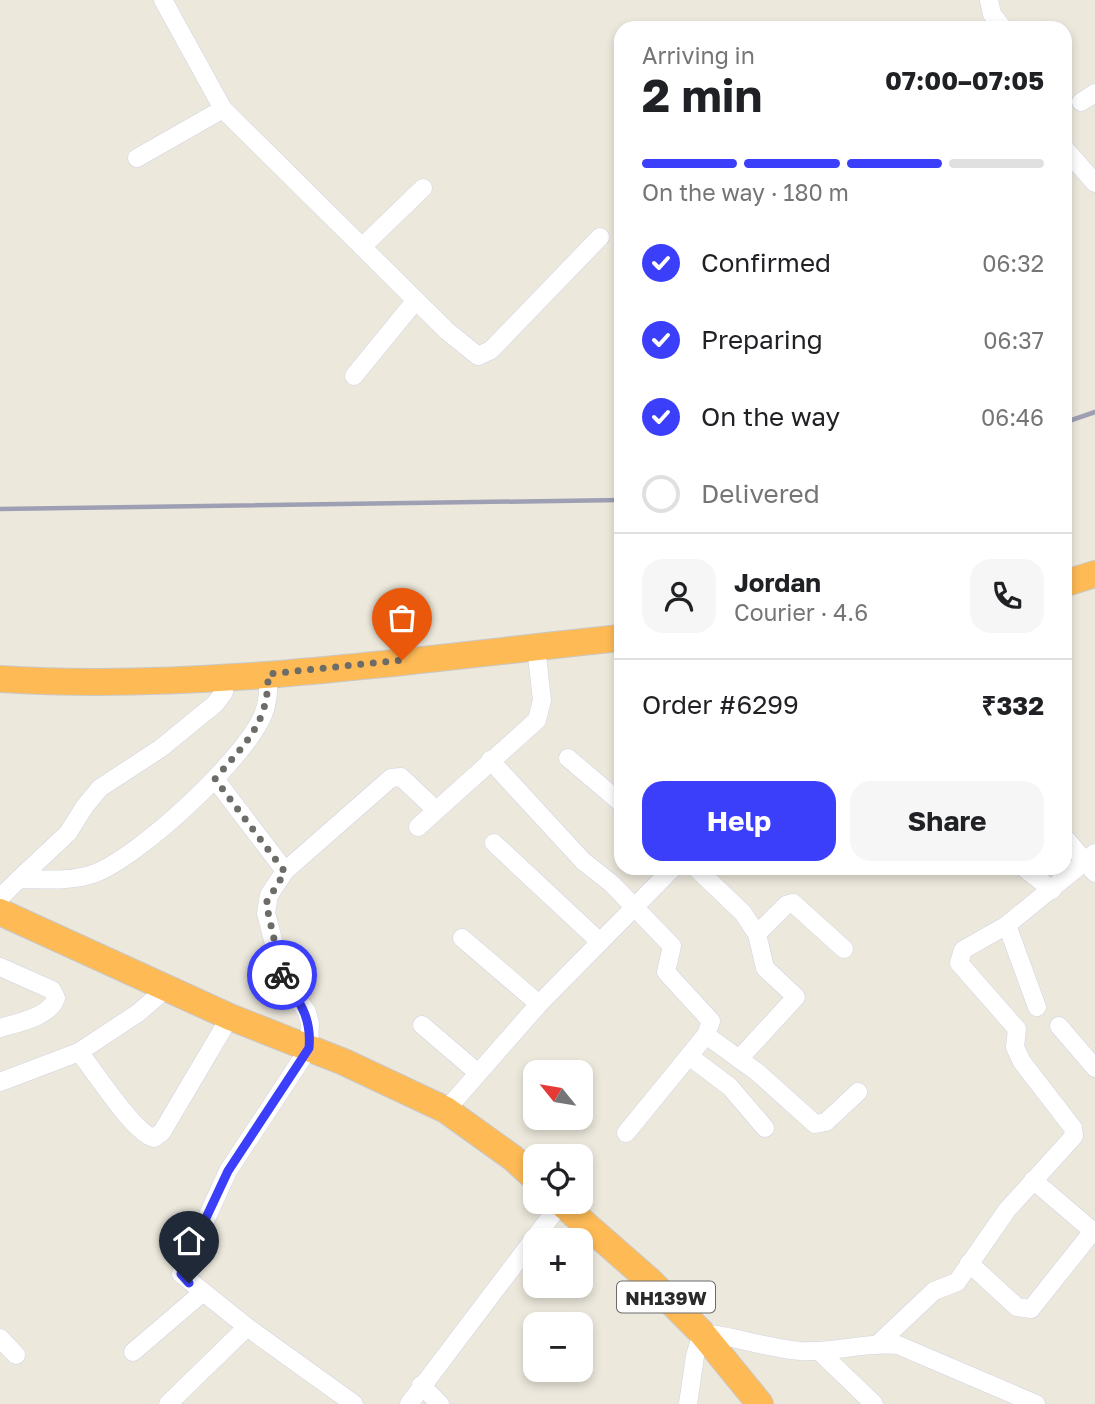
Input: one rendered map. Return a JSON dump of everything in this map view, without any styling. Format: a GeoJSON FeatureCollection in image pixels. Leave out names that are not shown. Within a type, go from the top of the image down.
{"type":"FeatureCollection","features":[{"type":"Feature","properties":{"kind":"highway"},"geometry":{"type":"LineString","coordinates":[[1072,581],[1095,575]]}},
{"type":"Feature","properties":{"kind":"highway"},"geometry":{"type":"LineString","coordinates":[[0,679],[122,684],[223,678],[614,639]]}},
{"type":"Feature","properties":{"kind":"highway"},"geometry":{"type":"LineString","coordinates":[[0,912],[168,986],[230,1017],[309,1048],[446,1110],[523,1167]]}},
{"type":"Feature","properties":{"kind":"highway","name":"NH139W"},"geometry":{"type":"LineString","coordinates":[[574,1214],[649,1280],[702,1333],[760,1404]]}},
{"type":"Feature","properties":{"kind":"street"},"geometry":{"type":"LineString","coordinates":[[163,0],[223,109],[473,353],[481,357],[491,350],[600,237]]}},
{"type":"Feature","properties":{"kind":"street"},"geometry":{"type":"LineString","coordinates":[[989,0],[992,14],[998,21]]}},
{"type":"Feature","properties":{"kind":"street"},"geometry":{"type":"LineString","coordinates":[[137,158],[223,109]]}},
{"type":"Feature","properties":{"kind":"street"},"geometry":{"type":"LineString","coordinates":[[1072,157],[1095,183]]}},
{"type":"Feature","properties":{"kind":"street"},"geometry":{"type":"LineString","coordinates":[[362,247],[423,188]]}},
{"type":"Feature","properties":{"kind":"street"},"geometry":{"type":"LineString","coordinates":[[354,376],[416,300]]}},
{"type":"Feature","properties":{"kind":"street"},"geometry":{"type":"LineString","coordinates":[[418,827],[490,760],[533,725],[541,714],[537,647]]}},
{"type":"Feature","properties":{"kind":"street"},"geometry":{"type":"LineString","coordinates":[[19,879],[76,878],[113,865],[139,847],[215,779],[250,737],[262,718],[269,699],[268,674]]}},
{"type":"Feature","properties":{"kind":"street"},"geometry":{"type":"LineString","coordinates":[[0,898],[68,833],[100,788],[161,748],[215,704],[224,692],[223,678]]}},
{"type":"Feature","properties":{"kind":"street"},"geometry":{"type":"LineString","coordinates":[[568,758],[614,797]]}},
{"type":"Feature","properties":{"kind":"street"},"geometry":{"type":"LineString","coordinates":[[490,760],[583,861],[634,905],[672,946],[666,972],[709,1017],[711,1025],[706,1035],[626,1133]]}},
{"type":"Feature","properties":{"kind":"street"},"geometry":{"type":"LineString","coordinates":[[354,1404],[202,1293],[184,1278],[182,1269],[228,1171],[309,1048],[310,1024],[307,1012],[282,975],[266,913],[269,895],[285,872],[391,778],[401,777],[436,810]]}},
{"type":"Feature","properties":{"kind":"street"},"geometry":{"type":"LineString","coordinates":[[215,779],[285,872]]}},
{"type":"Feature","properties":{"kind":"street"},"geometry":{"type":"LineString","coordinates":[[494,843],[600,942]]}},
{"type":"Feature","properties":{"kind":"street"},"geometry":{"type":"LineString","coordinates":[[879,1343],[934,1291],[957,1282],[993,1228],[1072,1140],[1073,1128],[1022,1062],[1015,1047],[1017,1029],[958,960],[962,950],[1007,925],[1092,862],[1072,844]]}},
{"type":"Feature","properties":{"kind":"street"},"geometry":{"type":"LineString","coordinates":[[446,1110],[539,1004],[666,875]]}},
{"type":"Feature","properties":{"kind":"street"},"geometry":{"type":"LineString","coordinates":[[703,875],[743,913],[757,934],[765,968],[796,997],[739,1059]]}},
{"type":"Feature","properties":{"kind":"street"},"geometry":{"type":"LineString","coordinates":[[1033,875],[1052,890]]}},
{"type":"Feature","properties":{"kind":"street"},"geometry":{"type":"LineString","coordinates":[[757,934],[786,905],[793,903],[844,949]]}},
{"type":"Feature","properties":{"kind":"street"},"geometry":{"type":"LineString","coordinates":[[1007,925],[1037,1007]]}},
{"type":"Feature","properties":{"kind":"street"},"geometry":{"type":"LineString","coordinates":[[463,938],[539,1004]]}},
{"type":"Feature","properties":{"kind":"street"},"geometry":{"type":"LineString","coordinates":[[0,967],[52,990],[56,998],[51,1006],[30,1018],[0,1028]]}},
{"type":"Feature","properties":{"kind":"street"},"geometry":{"type":"LineString","coordinates":[[0,1082],[79,1052],[121,1025],[168,986]]}},
{"type":"Feature","properties":{"kind":"street"},"geometry":{"type":"LineString","coordinates":[[79,1052],[145,1135],[154,1138],[162,1132],[230,1017]]}},
{"type":"Feature","properties":{"kind":"street"},"geometry":{"type":"LineString","coordinates":[[422,1025],[477,1072]]}},
{"type":"Feature","properties":{"kind":"street"},"geometry":{"type":"LineString","coordinates":[[1059,1026],[1095,1068]]}},
{"type":"Feature","properties":{"kind":"street"},"geometry":{"type":"LineString","coordinates":[[706,1035],[739,1059],[815,1124],[827,1122],[858,1092]]}},
{"type":"Feature","properties":{"kind":"street"},"geometry":{"type":"LineString","coordinates":[[689,1056],[730,1087],[765,1128]]}},
{"type":"Feature","properties":{"kind":"street"},"geometry":{"type":"LineString","coordinates":[[969,1264],[1017,1307],[1031,1308],[1094,1232],[1034,1180]]}},
{"type":"Feature","properties":{"kind":"street"},"geometry":{"type":"LineString","coordinates":[[408,1404],[553,1214]]}},
{"type":"Feature","properties":{"kind":"street"},"geometry":{"type":"LineString","coordinates":[[133,1352],[202,1293]]}},
{"type":"Feature","properties":{"kind":"street"},"geometry":{"type":"LineString","coordinates":[[168,1404],[247,1327]]}},
{"type":"Feature","properties":{"kind":"street"},"geometry":{"type":"LineString","coordinates":[[688,1404],[695,1356],[702,1333],[740,1337],[796,1351],[819,1351],[879,1343],[898,1345],[1035,1404]]}},
{"type":"Feature","properties":{"kind":"street"},"geometry":{"type":"LineString","coordinates":[[0,1338],[16,1355]]}},
{"type":"Feature","properties":{"kind":"street"},"geometry":{"type":"LineString","coordinates":[[819,1351],[874,1404]]}},
{"type":"Feature","properties":{"kind":"street"},"geometry":{"type":"LineString","coordinates":[[421,1385],[440,1404]]}},
{"type":"Feature","properties":{"kind":"railway"},"geometry":{"type":"LineString","coordinates":[[1072,420],[1095,412]]}},
{"type":"Feature","properties":{"kind":"railway"},"geometry":{"type":"LineString","coordinates":[[0,509],[614,500]]}},
{"type":"Feature","properties":{"kind":"way so far"},"geometry":{"type":"LineString","coordinates":[[282,975],[266,913],[266,903],[285,872],[282,864],[215,779],[262,718],[269,699],[268,674],[402,660]]}},
{"type":"Feature","properties":{"kind":"route"},"geometry":{"type":"LineString","coordinates":[[189,1283],[181,1274],[182,1269],[228,1171],[309,1048],[310,1024],[307,1012],[282,975]]}}]}
